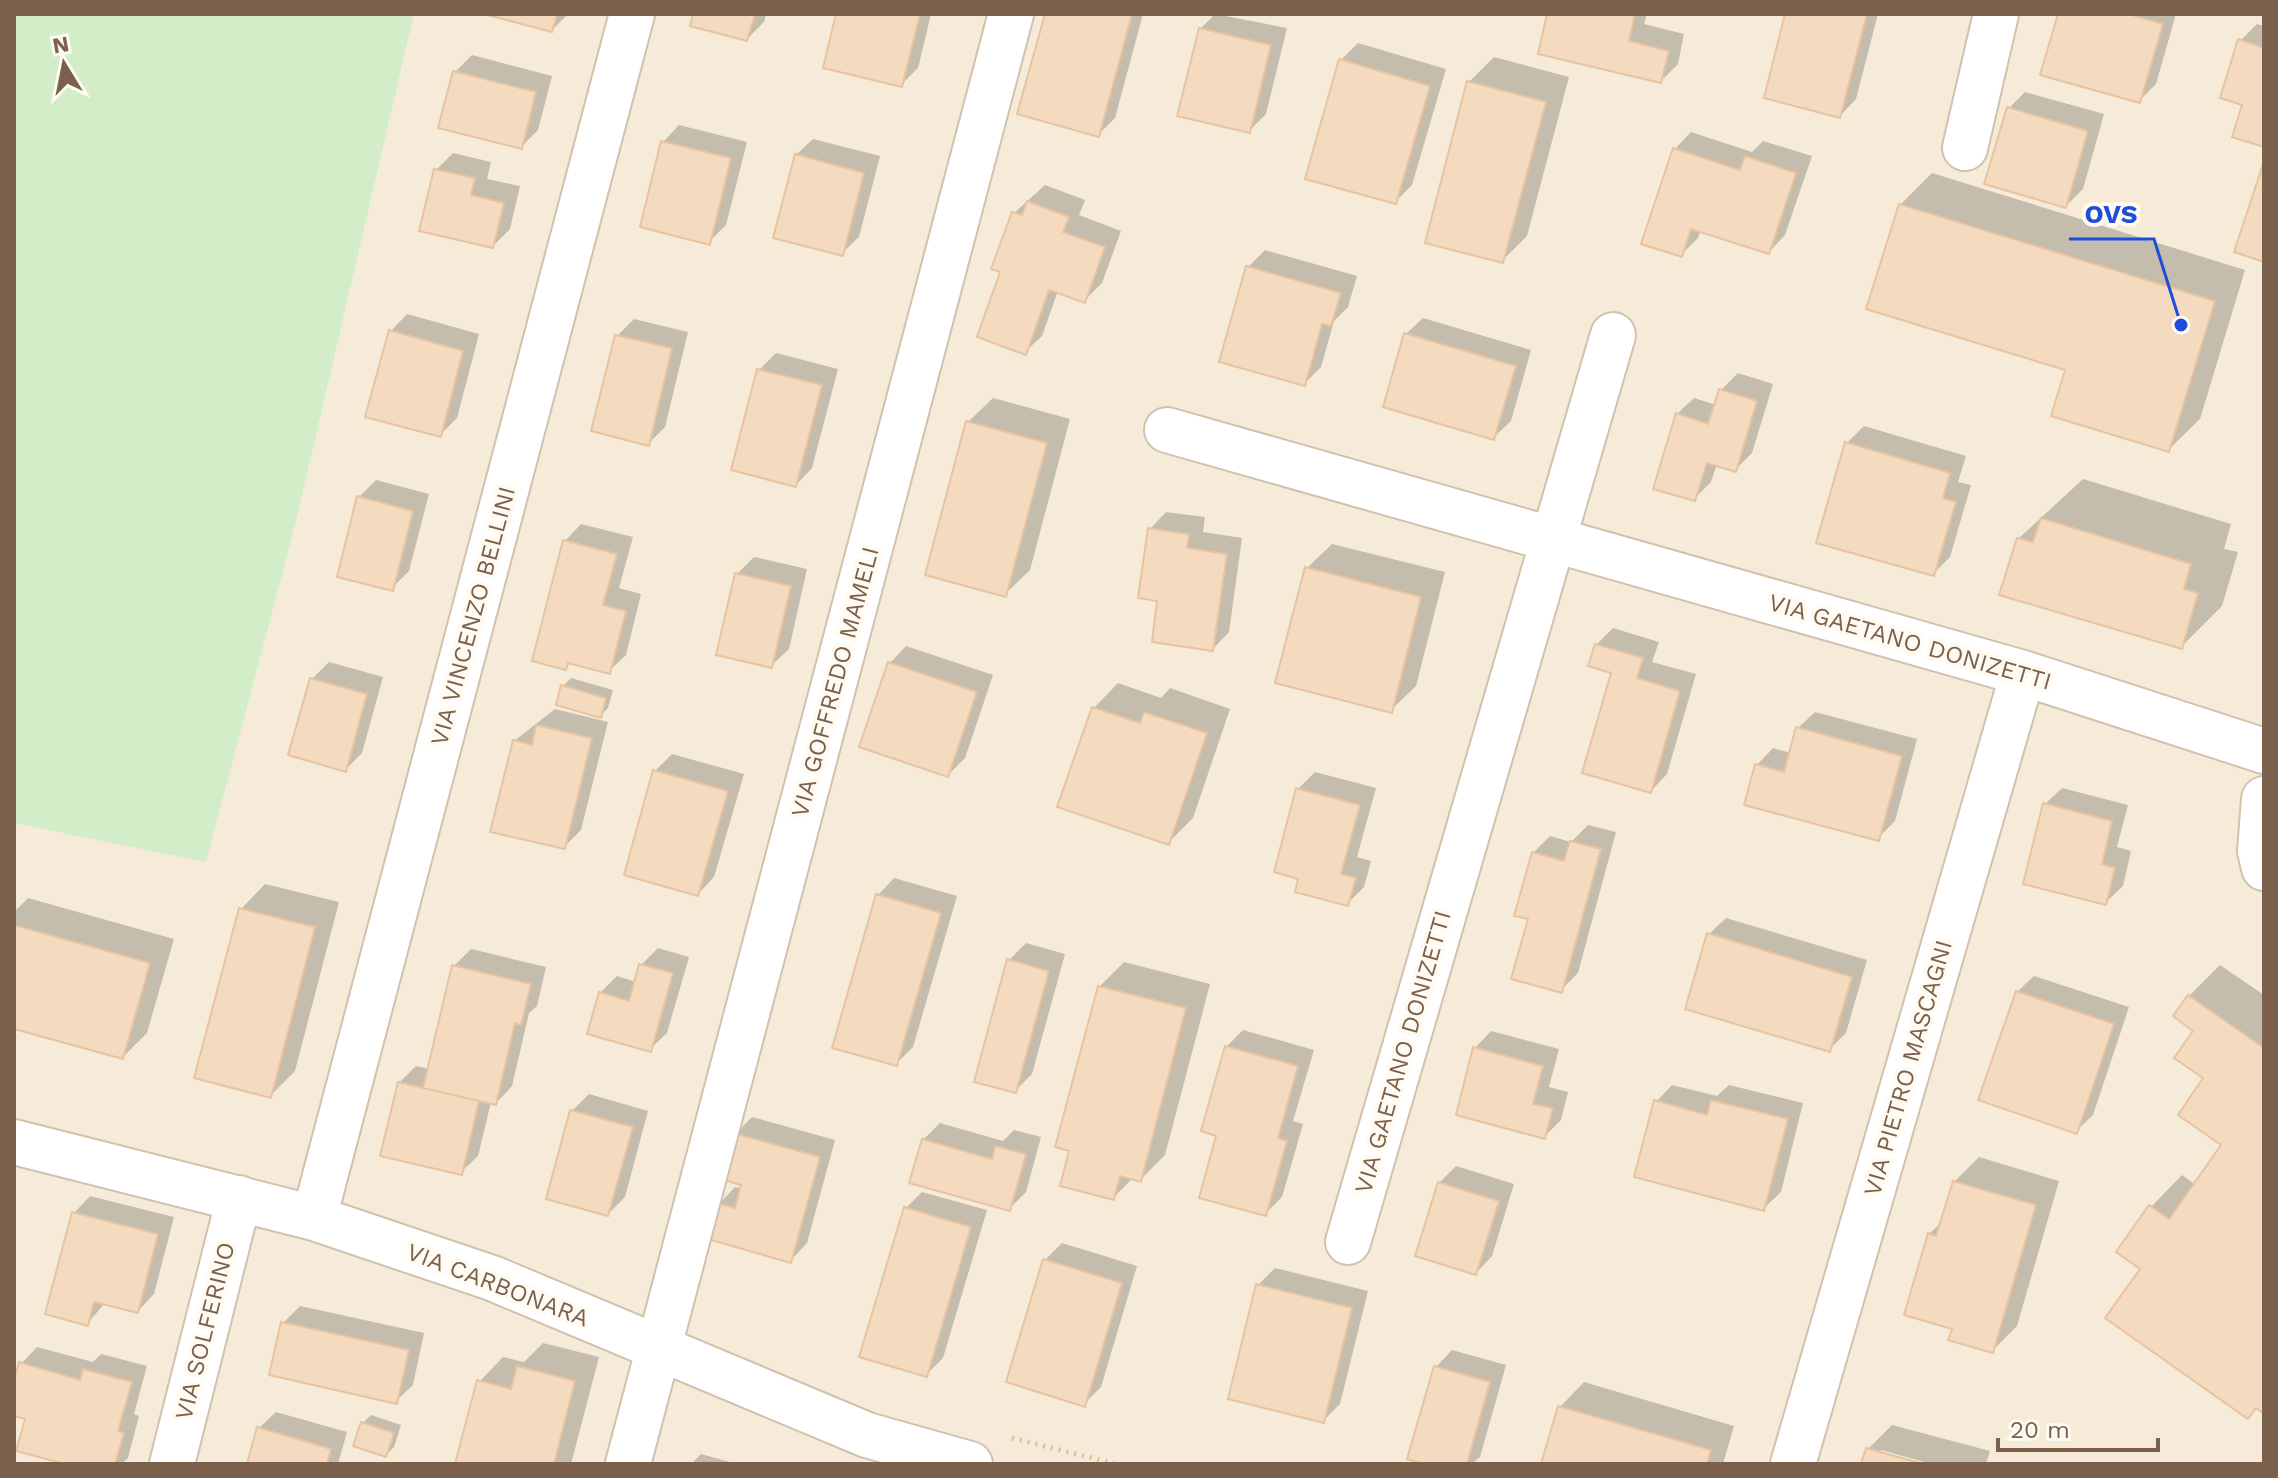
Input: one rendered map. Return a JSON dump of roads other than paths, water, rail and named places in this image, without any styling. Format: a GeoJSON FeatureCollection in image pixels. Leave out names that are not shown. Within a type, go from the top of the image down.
{"type":"FeatureCollection","features":[{"type":"Feature","properties":{"kind":"street","name":"VIA VINCENZO BELLINI"},"geometry":{"type":"LineString","coordinates":[[314,1218],[632,14]]}},
{"type":"Feature","properties":{"kind":"street","name":"VIA GOFFREDO MAMELI"},"geometry":{"type":"LineString","coordinates":[[628,1464],[1011,14]]}},
{"type":"Feature","properties":{"kind":"street"},"geometry":{"type":"LineString","coordinates":[[1965,148],[1996,14]]}},
{"type":"Feature","properties":{"kind":"street","name":"VIA GAETANO DONIZETTI"},"geometry":{"type":"LineString","coordinates":[[1348,1242],[1613,335]]}},
{"type":"Feature","properties":{"kind":"street","name":"VIA GAETANO DONIZETTI"},"geometry":{"type":"LineString","coordinates":[[1167,430],[2023,673],[2264,751]]}},
{"type":"Feature","properties":{"kind":"street","name":"VIA PIETRO MASCAGNI"},"geometry":{"type":"LineString","coordinates":[[1793,1464],[2023,673]]}},
{"type":"Feature","properties":{"kind":"street"},"geometry":{"type":"LineString","coordinates":[[2264,799],[2260,851],[2264,868]]}},
{"type":"Feature","properties":{"kind":"street","name":"VIA CARBONARA"},"geometry":{"type":"LineString","coordinates":[[14,1142],[314,1218],[492,1278],[867,1435],[970,1464]]}},
{"type":"Feature","properties":{"kind":"street","name":"VIA SOLFERINO"},"geometry":{"type":"LineString","coordinates":[[172,1464],[239,1198]]}},
{"type":"Feature","properties":{"kind":"place","name":"OVS"},"geometry":{"type":"Point","coordinates":[2181,325]}}]}
